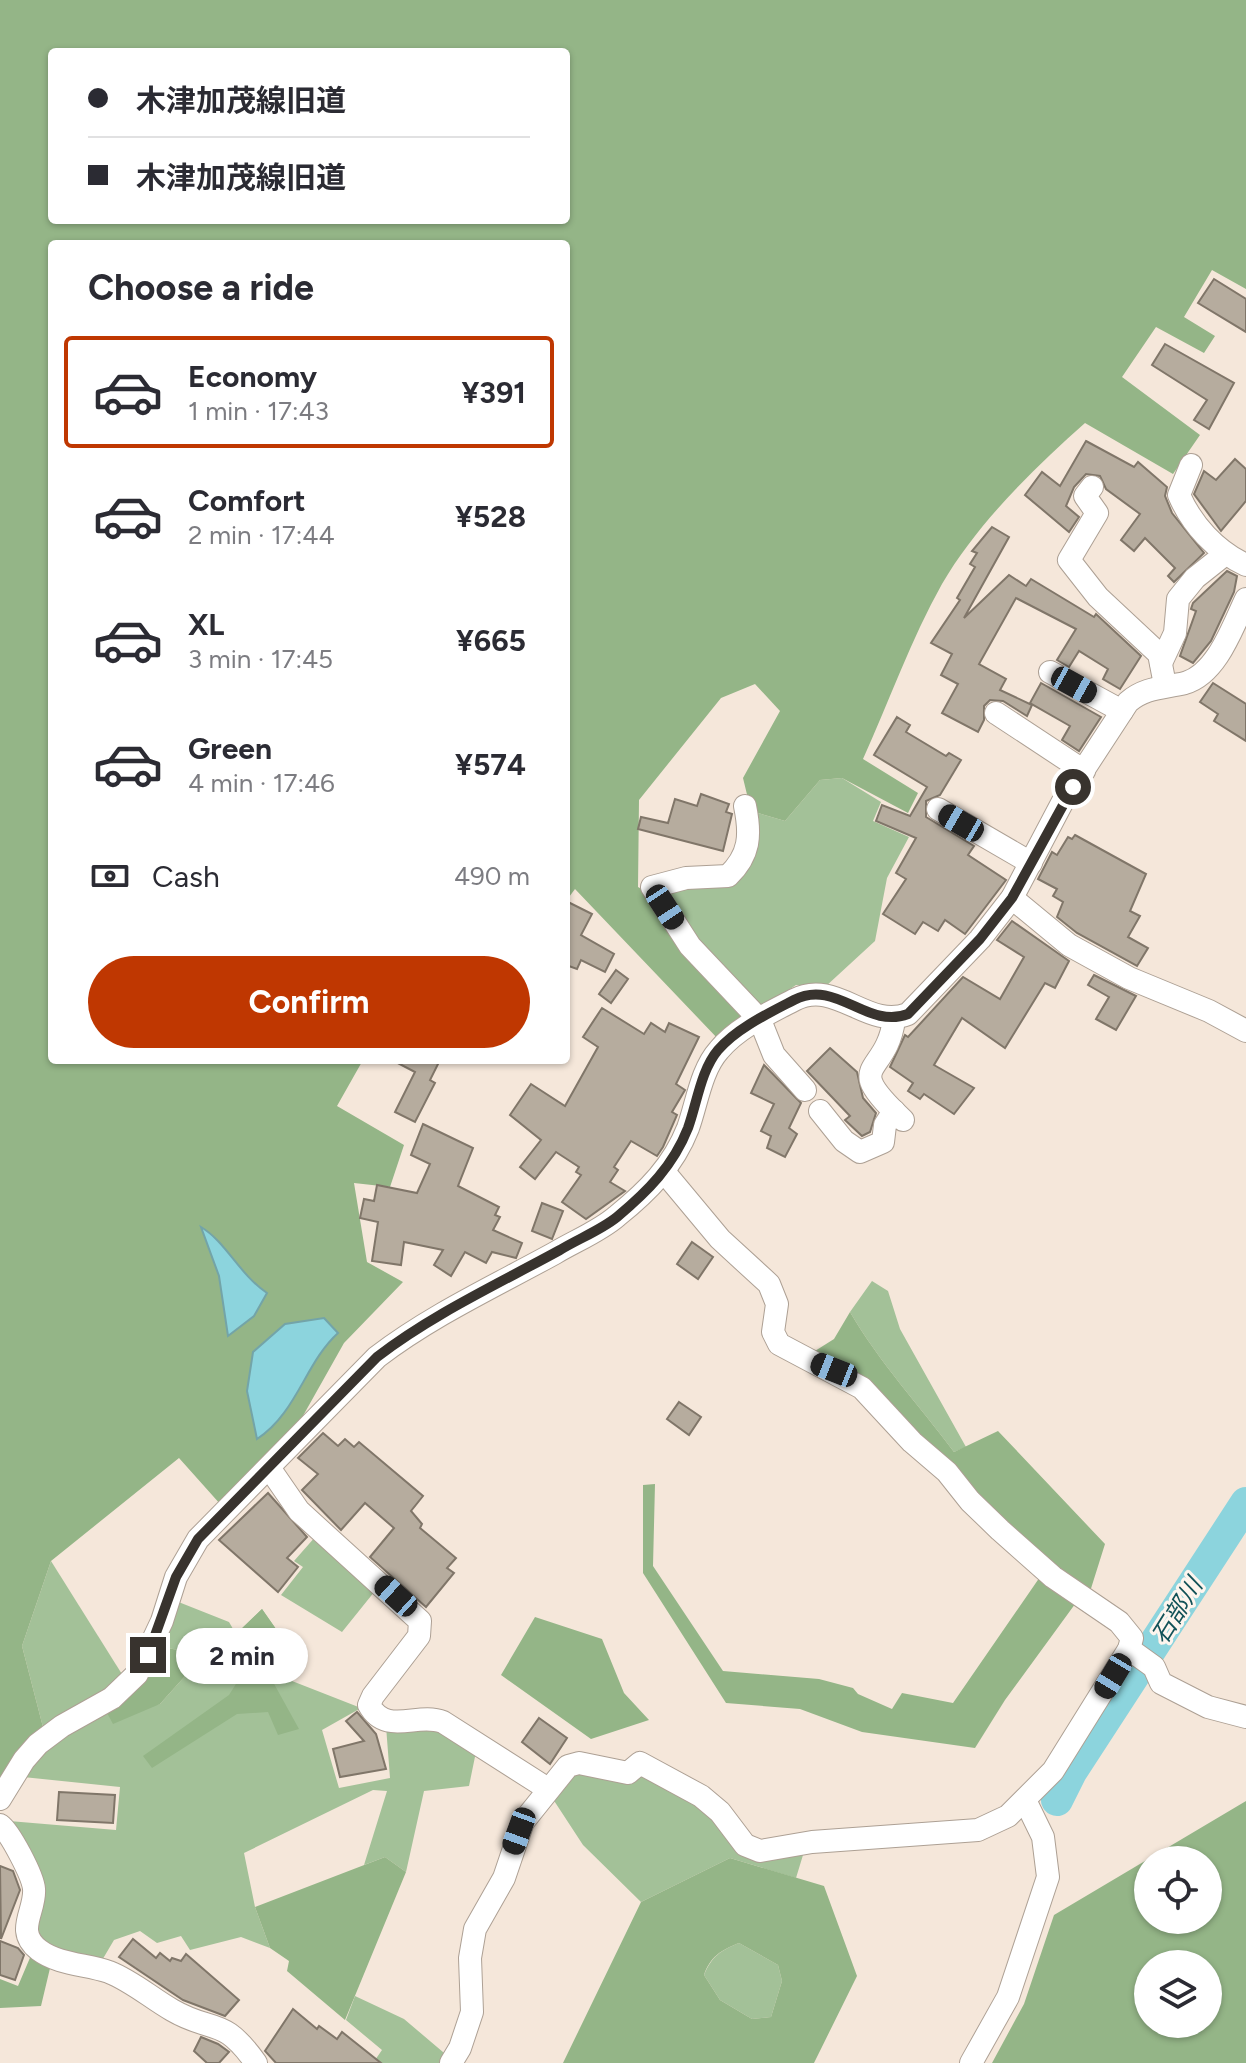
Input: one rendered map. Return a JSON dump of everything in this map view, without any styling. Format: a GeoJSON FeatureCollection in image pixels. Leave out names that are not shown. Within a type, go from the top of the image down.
{"type":"FeatureCollection","features":[{"type":"Feature","properties":{"kind":"street"},"geometry":{"type":"LineString","coordinates":[[1191,465],[1179,495],[1187,513],[1224,555],[1246,565]]}},
{"type":"Feature","properties":{"kind":"street"},"geometry":{"type":"LineString","coordinates":[[1092,487],[1085,496],[1097,513],[1069,560],[1098,597],[1159,654],[1163,674]]}},
{"type":"Feature","properties":{"kind":"street"},"geometry":{"type":"LineString","coordinates":[[0,1799],[24,1760],[38,1744],[62,1726],[112,1698],[137,1674],[162,1621],[181,1564],[211,1524],[270,1469],[362,1372],[409,1332],[615,1219],[665,1173],[681,1143],[710,1061],[732,1037],[804,995],[823,993],[894,1020],[908,1014],[1012,898],[1122,711],[1138,693],[1163,674],[1175,633],[1178,599],[1195,578],[1224,555]]}},
{"type":"Feature","properties":{"kind":"street"},"geometry":{"type":"LineString","coordinates":[[1163,674],[1187,682],[1205,674],[1246,599]]}},
{"type":"Feature","properties":{"kind":"street"},"geometry":{"type":"LineString","coordinates":[[1050,672],[1122,711]]}},
{"type":"Feature","properties":{"kind":"street"},"geometry":{"type":"LineString","coordinates":[[996,713],[1084,771]]}},
{"type":"Feature","properties":{"kind":"street"},"geometry":{"type":"LineString","coordinates":[[745,806],[751,837],[740,865],[728,876],[686,878],[652,887],[690,946],[760,1020],[774,1055],[805,1090]]}},
{"type":"Feature","properties":{"kind":"street"},"geometry":{"type":"LineString","coordinates":[[938,809],[1031,863]]}},
{"type":"Feature","properties":{"kind":"street"},"geometry":{"type":"LineString","coordinates":[[1012,898],[1069,945],[1129,978],[1209,1011],[1246,1031]]}},
{"type":"Feature","properties":{"kind":"street"},"geometry":{"type":"LineString","coordinates":[[820,1111],[844,1141],[860,1152],[883,1142],[885,1125],[898,1116],[873,1091],[868,1078],[892,1036],[894,1020]]}},
{"type":"Feature","properties":{"kind":"street"},"geometry":{"type":"LineString","coordinates":[[451,2063],[460,2048],[472,2012],[471,1948],[475,1929],[504,1878],[519,1831],[548,1789],[572,1764],[628,1773],[640,1763],[711,1803],[745,1845],[760,1851],[812,1842],[978,1830],[999,1822],[1025,1800],[1065,1755],[1132,1652],[1132,1638],[1119,1622],[1053,1577],[1000,1530],[862,1388],[779,1344],[773,1332],[777,1304],[769,1284],[720,1239],[665,1173]]}},
{"type":"Feature","properties":{"kind":"street"},"geometry":{"type":"LineString","coordinates":[[270,1469],[299,1511],[420,1621],[419,1636],[373,1696],[369,1705],[375,1714],[390,1723],[429,1718],[443,1722],[548,1789]]}},
{"type":"Feature","properties":{"kind":"street"},"geometry":{"type":"LineString","coordinates":[[1132,1652],[1154,1667],[1161,1683],[1208,1707],[1246,1717]]}},
{"type":"Feature","properties":{"kind":"street"},"geometry":{"type":"LineString","coordinates":[[971,2063],[1008,1997],[1048,1877],[1043,1837],[1025,1800]]}},
{"type":"Feature","properties":{"kind":"street"},"geometry":{"type":"LineString","coordinates":[[0,1825],[10,1835],[34,1889],[26,1921],[29,1937],[37,1949],[60,1960],[121,1977],[189,2019],[217,2026],[247,2047],[256,2063]]}},
{"type":"Feature","properties":{"kind":"green space"},"geometry":{"type":"Polygon","coordinates":[[[0,0],[1246,0],[1246,289],[1212,270],[1184,317],[1215,336],[1204,353],[1156,327],[1122,377],[1200,435],[1173,474],[1085,423],[1026,478],[972,540],[931,605],[863,759],[918,793],[908,813],[842,778],[820,780],[785,821],[751,811],[743,778],[780,711],[755,684],[721,698],[639,800],[638,887],[650,894],[758,1011],[720,1041],[575,889],[570,896],[570,240],[48,240],[48,1064],[361,1064],[337,1106],[404,1145],[390,1187],[354,1183],[367,1262],[403,1282],[344,1343],[295,1430],[221,1505],[179,1458],[51,1561],[22,1646],[44,1731],[0,1785],[0,0]],[[202,1228],[219,1276],[228,1335],[254,1316],[267,1293],[238,1269],[202,1228]]]}},
{"type":"Feature","properties":{"kind":"green space"},"geometry":{"type":"Polygon","coordinates":[[[842,778],[881,802],[873,821],[909,837],[887,878],[875,941],[825,987],[796,985],[758,1011],[660,893],[727,881],[751,811],[785,821],[820,780],[842,778]]]}},
{"type":"Feature","properties":{"kind":"green space"},"geometry":{"type":"Polygon","coordinates":[[[872,1281],[888,1291],[900,1329],[966,1447],[954,1452],[886,1366],[850,1312],[872,1281]]]}},
{"type":"Feature","properties":{"kind":"green space"},"geometry":{"type":"Polygon","coordinates":[[[850,1312],[886,1366],[954,1452],[998,1431],[1105,1544],[1088,1598],[961,1484],[807,1356],[834,1339],[850,1312]]]}},
{"type":"Feature","properties":{"kind":"green space"},"geometry":{"type":"Polygon","coordinates":[[[655,1484],[653,1566],[723,1671],[819,1679],[853,1688],[858,1694],[892,1709],[902,1693],[953,1703],[1042,1574],[1078,1600],[1005,1700],[975,1748],[862,1732],[800,1709],[726,1703],[643,1573],[643,1485],[655,1484]]]}},
{"type":"Feature","properties":{"kind":"green space"},"geometry":{"type":"Polygon","coordinates":[[[316,1536],[379,1586],[342,1632],[281,1595],[303,1567],[294,1561],[316,1536]]]}},
{"type":"Feature","properties":{"kind":"green space"},"geometry":{"type":"Polygon","coordinates":[[[51,1561],[125,1679],[44,1731],[22,1646],[51,1561]]]}},
{"type":"Feature","properties":{"kind":"green space"},"geometry":{"type":"Polygon","coordinates":[[[176,1601],[229,1622],[236,1634],[262,1609],[283,1639],[263,1662],[292,1681],[361,1708],[322,1730],[339,1788],[390,1778],[386,1726],[421,1722],[477,1747],[469,1786],[424,1791],[406,1872],[385,1857],[364,1865],[387,1791],[373,1790],[244,1853],[255,1907],[270,1948],[241,1937],[190,1950],[181,1936],[157,1943],[140,1931],[114,1940],[101,1962],[63,1952],[39,1938],[9,1821],[116,1830],[120,1787],[23,1777],[44,1751],[106,1711],[160,1704],[186,1675],[179,1650],[160,1647],[176,1601]]]}},
{"type":"Feature","properties":{"kind":"green space"},"geometry":{"type":"Polygon","coordinates":[[[262,1609],[283,1639],[262,1662],[299,1729],[278,1735],[268,1712],[237,1714],[152,1768],[143,1756],[229,1695],[251,1660],[236,1634],[262,1609]]]}},
{"type":"Feature","properties":{"kind":"green space"},"geometry":{"type":"Polygon","coordinates":[[[535,1617],[602,1639],[624,1693],[649,1720],[591,1739],[501,1675],[535,1617]]]}},
{"type":"Feature","properties":{"kind":"green space"},"geometry":{"type":"Polygon","coordinates":[[[160,1647],[179,1650],[186,1675],[160,1704],[113,1724],[106,1711],[160,1647]]]}},
{"type":"Feature","properties":{"kind":"green space"},"geometry":{"type":"Polygon","coordinates":[[[642,1768],[699,1805],[769,1860],[803,1855],[796,1878],[730,1858],[641,1902],[583,1845],[549,1793],[564,1772],[642,1768]]]}},
{"type":"Feature","properties":{"kind":"green space"},"geometry":{"type":"Polygon","coordinates":[[[1246,1801],[1246,2063],[992,2063],[1024,2004],[1054,1915],[1134,1868],[1134,1934],[1222,1934],[1222,1846],[1170,1846],[1246,1801]]]}},
{"type":"Feature","properties":{"kind":"green space"},"geometry":{"type":"Polygon","coordinates":[[[385,1857],[406,1872],[345,2020],[287,1971],[289,1961],[270,1948],[255,1907],[385,1857]]]}},
{"type":"Feature","properties":{"kind":"green space"},"geometry":{"type":"Polygon","coordinates":[[[730,1858],[824,1886],[857,1976],[814,2063],[563,2063],[641,1902],[730,1858]],[[739,1943],[717,1955],[704,1975],[720,2000],[752,2019],[771,2017],[782,1981],[778,1965],[739,1943]]]}},
{"type":"Feature","properties":{"kind":"green space"},"geometry":{"type":"Polygon","coordinates":[[[739,1943],[778,1965],[782,1981],[771,2017],[752,2019],[720,2000],[704,1975],[717,1955],[739,1943]]]}},
{"type":"Feature","properties":{"kind":"green space"},"geometry":{"type":"Polygon","coordinates":[[[32,1953],[51,1964],[41,2006],[0,2008],[0,1979],[18,1986],[32,1953]]]}},
{"type":"Feature","properties":{"kind":"green space"},"geometry":{"type":"Polygon","coordinates":[[[355,1996],[404,2019],[450,2058],[444,2063],[373,2063],[382,2050],[346,2020],[355,1996]]]}},
{"type":"Feature","properties":{"kind":"water"},"geometry":{"type":"Polygon","coordinates":[[[201,1227],[267,1293],[254,1316],[228,1336],[219,1276],[201,1227]]]}},
{"type":"Feature","properties":{"kind":"water"},"geometry":{"type":"Polygon","coordinates":[[[324,1318],[338,1333],[317,1359],[282,1416],[257,1439],[247,1391],[253,1352],[285,1324],[324,1318]]]}},
{"type":"Feature","properties":{"kind":"building"},"geometry":{"type":"Polygon","coordinates":[[[1214,279],[1246,299],[1246,332],[1198,303],[1214,279]]]}},
{"type":"Feature","properties":{"kind":"building"},"geometry":{"type":"Polygon","coordinates":[[[1165,344],[1234,383],[1209,429],[1194,420],[1207,400],[1152,365],[1165,344]]]}},
{"type":"Feature","properties":{"kind":"building"},"geometry":{"type":"Polygon","coordinates":[[[1086,441],[1134,467],[1138,462],[1167,487],[1165,496],[1172,513],[1204,553],[1174,582],[1168,576],[1175,568],[1145,538],[1134,551],[1121,540],[1140,514],[1106,489],[1100,476],[1086,474],[1074,487],[1066,506],[1079,517],[1069,532],[1025,495],[1042,472],[1060,486],[1086,441]]]}},
{"type":"Feature","properties":{"kind":"building"},"geometry":{"type":"Polygon","coordinates":[[[1235,459],[1246,469],[1246,501],[1221,531],[1194,494],[1204,471],[1216,480],[1235,459]]]}},
{"type":"Feature","properties":{"kind":"building"},"geometry":{"type":"Polygon","coordinates":[[[992,527],[1009,537],[964,618],[1009,575],[1026,586],[1031,579],[1094,617],[1096,614],[1141,656],[1120,689],[1103,679],[1108,669],[1079,651],[1069,667],[1057,660],[1076,629],[1016,598],[979,664],[1006,679],[1000,690],[1032,705],[1027,716],[1003,701],[990,700],[984,706],[984,720],[978,732],[942,713],[958,684],[941,675],[952,654],[931,643],[960,600],[957,598],[975,567],[970,564],[977,553],[972,551],[992,527]]]}},
{"type":"Feature","properties":{"kind":"building"},"geometry":{"type":"Polygon","coordinates":[[[1227,571],[1237,576],[1234,592],[1211,641],[1193,663],[1180,656],[1196,611],[1191,609],[1193,603],[1227,571]]]}},
{"type":"Feature","properties":{"kind":"building"},"geometry":{"type":"Polygon","coordinates":[[[1041,683],[1101,717],[1079,751],[1062,740],[1070,726],[1030,703],[1041,683]]]}},
{"type":"Feature","properties":{"kind":"building"},"geometry":{"type":"Polygon","coordinates":[[[1213,683],[1246,704],[1246,741],[1214,721],[1218,714],[1200,702],[1213,683]]]}},
{"type":"Feature","properties":{"kind":"building"},"geometry":{"type":"Polygon","coordinates":[[[897,717],[910,725],[906,732],[946,756],[949,753],[961,760],[940,795],[926,801],[926,817],[974,846],[968,855],[1006,880],[965,934],[945,920],[938,931],[923,922],[915,934],[883,914],[906,879],[896,873],[916,838],[876,821],[882,805],[910,816],[927,787],[874,755],[897,717]]]}},
{"type":"Feature","properties":{"kind":"building"},"geometry":{"type":"Polygon","coordinates":[[[701,794],[729,804],[726,812],[732,814],[723,851],[638,829],[641,817],[668,823],[675,799],[697,806],[701,794]]]}},
{"type":"Feature","properties":{"kind":"building"},"geometry":{"type":"Polygon","coordinates":[[[1075,835],[1146,874],[1130,911],[1140,916],[1128,937],[1148,948],[1137,966],[1077,933],[1057,917],[1063,902],[1053,896],[1057,889],[1038,879],[1052,852],[1057,855],[1068,837],[1072,839],[1075,835]]]}},
{"type":"Feature","properties":{"kind":"building"},"geometry":{"type":"Polygon","coordinates":[[[570,903],[592,914],[581,935],[614,954],[605,972],[581,960],[577,969],[570,966],[570,903]]]}},
{"type":"Feature","properties":{"kind":"building"},"geometry":{"type":"Polygon","coordinates":[[[1012,921],[1069,961],[1055,988],[1045,983],[1005,1048],[962,1018],[934,1065],[974,1088],[954,1114],[924,1094],[920,1099],[908,1091],[913,1083],[890,1067],[905,1035],[908,1037],[963,977],[1000,999],[1024,957],[997,940],[1012,921]]]}},
{"type":"Feature","properties":{"kind":"building"},"geometry":{"type":"Polygon","coordinates":[[[616,970],[628,979],[611,1003],[599,994],[616,970]]]}},
{"type":"Feature","properties":{"kind":"building"},"geometry":{"type":"Polygon","coordinates":[[[1094,975],[1136,996],[1116,1030],[1096,1019],[1109,997],[1088,985],[1094,975]]]}},
{"type":"Feature","properties":{"kind":"building"},"geometry":{"type":"Polygon","coordinates":[[[602,1008],[644,1034],[651,1023],[665,1032],[669,1023],[699,1037],[676,1084],[685,1090],[672,1112],[677,1115],[663,1147],[657,1156],[631,1141],[614,1167],[618,1170],[610,1182],[625,1191],[586,1219],[562,1202],[581,1175],[576,1172],[579,1167],[556,1152],[535,1179],[520,1167],[541,1140],[510,1115],[531,1084],[565,1106],[598,1047],[583,1037],[602,1008]]]}},
{"type":"Feature","properties":{"kind":"building"},"geometry":{"type":"Polygon","coordinates":[[[830,1048],[857,1072],[863,1098],[876,1113],[870,1132],[862,1136],[845,1120],[850,1116],[807,1071],[830,1048]]]}},
{"type":"Feature","properties":{"kind":"building"},"geometry":{"type":"Polygon","coordinates":[[[400,1064],[438,1064],[430,1080],[435,1083],[415,1122],[395,1112],[415,1072],[400,1064]]]}},
{"type":"Feature","properties":{"kind":"building"},"geometry":{"type":"Polygon","coordinates":[[[764,1065],[801,1103],[789,1128],[797,1134],[785,1157],[767,1148],[771,1136],[761,1131],[774,1104],[751,1093],[764,1065]]]}},
{"type":"Feature","properties":{"kind":"building"},"geometry":{"type":"Polygon","coordinates":[[[423,1124],[473,1148],[458,1186],[499,1207],[495,1215],[500,1217],[493,1230],[522,1243],[516,1258],[492,1252],[486,1263],[465,1252],[451,1276],[434,1265],[443,1250],[404,1242],[401,1265],[372,1261],[378,1222],[360,1218],[364,1199],[374,1201],[377,1185],[417,1193],[430,1164],[411,1155],[423,1124]]]}},
{"type":"Feature","properties":{"kind":"building"},"geometry":{"type":"Polygon","coordinates":[[[542,1203],[563,1211],[552,1239],[532,1231],[542,1203]]]}},
{"type":"Feature","properties":{"kind":"building"},"geometry":{"type":"Polygon","coordinates":[[[692,1242],[713,1257],[698,1279],[677,1264],[692,1242]]]}},
{"type":"Feature","properties":{"kind":"building"},"geometry":{"type":"Polygon","coordinates":[[[679,1402],[701,1417],[689,1435],[667,1419],[679,1402]]]}},
{"type":"Feature","properties":{"kind":"building"},"geometry":{"type":"Polygon","coordinates":[[[323,1433],[338,1446],[345,1439],[354,1447],[359,1442],[423,1496],[411,1511],[422,1524],[420,1528],[456,1558],[447,1568],[454,1573],[426,1607],[370,1557],[394,1528],[365,1503],[341,1530],[302,1490],[318,1474],[298,1458],[323,1433]]]}},
{"type":"Feature","properties":{"kind":"building"},"geometry":{"type":"Polygon","coordinates":[[[268,1493],[307,1537],[287,1558],[298,1567],[278,1592],[219,1540],[268,1493]]]}},
{"type":"Feature","properties":{"kind":"building"},"geometry":{"type":"Polygon","coordinates":[[[357,1712],[376,1734],[386,1769],[340,1777],[333,1749],[364,1741],[346,1721],[357,1712]]]}},
{"type":"Feature","properties":{"kind":"building"},"geometry":{"type":"Polygon","coordinates":[[[539,1718],[567,1738],[550,1764],[522,1742],[539,1718]]]}},
{"type":"Feature","properties":{"kind":"building"},"geometry":{"type":"Polygon","coordinates":[[[59,1792],[115,1795],[113,1823],[57,1820],[59,1792]]]}},
{"type":"Feature","properties":{"kind":"building"},"geometry":{"type":"Polygon","coordinates":[[[0,1866],[13,1871],[20,1890],[1,1939],[0,1866]]]}},
{"type":"Feature","properties":{"kind":"building"},"geometry":{"type":"Polygon","coordinates":[[[133,1939],[156,1958],[160,1953],[170,1961],[172,1958],[181,1961],[186,1954],[239,2000],[225,2016],[183,2000],[119,1957],[133,1939]]]}},
{"type":"Feature","properties":{"kind":"building"},"geometry":{"type":"Polygon","coordinates":[[[0,1941],[18,1948],[24,1955],[15,1980],[0,1975],[0,1941]]]}},
{"type":"Feature","properties":{"kind":"building"},"geometry":{"type":"Polygon","coordinates":[[[293,2009],[317,2029],[319,2026],[337,2039],[342,2032],[381,2063],[276,2063],[265,2051],[293,2009]]]}},
{"type":"Feature","properties":{"kind":"building"},"geometry":{"type":"Polygon","coordinates":[[[201,2037],[229,2052],[219,2063],[207,2063],[194,2051],[201,2037]]]}},
{"type":"Feature","properties":{"kind":"waterway","name":"石部川"},"geometry":{"type":"LineString","coordinates":[[1057,1800],[1071,1772],[1246,1503]]}},
{"type":"Feature","properties":{"kind":"route"},"geometry":{"type":"LineString","coordinates":[[148,1655],[181,1564],[198,1539],[377,1357],[409,1332],[615,1219],[665,1173],[674,1159],[710,1061],[732,1037],[804,995],[815,993],[831,995],[873,1015],[894,1020],[908,1014],[980,939],[1012,898],[1073,787]]}}]}
